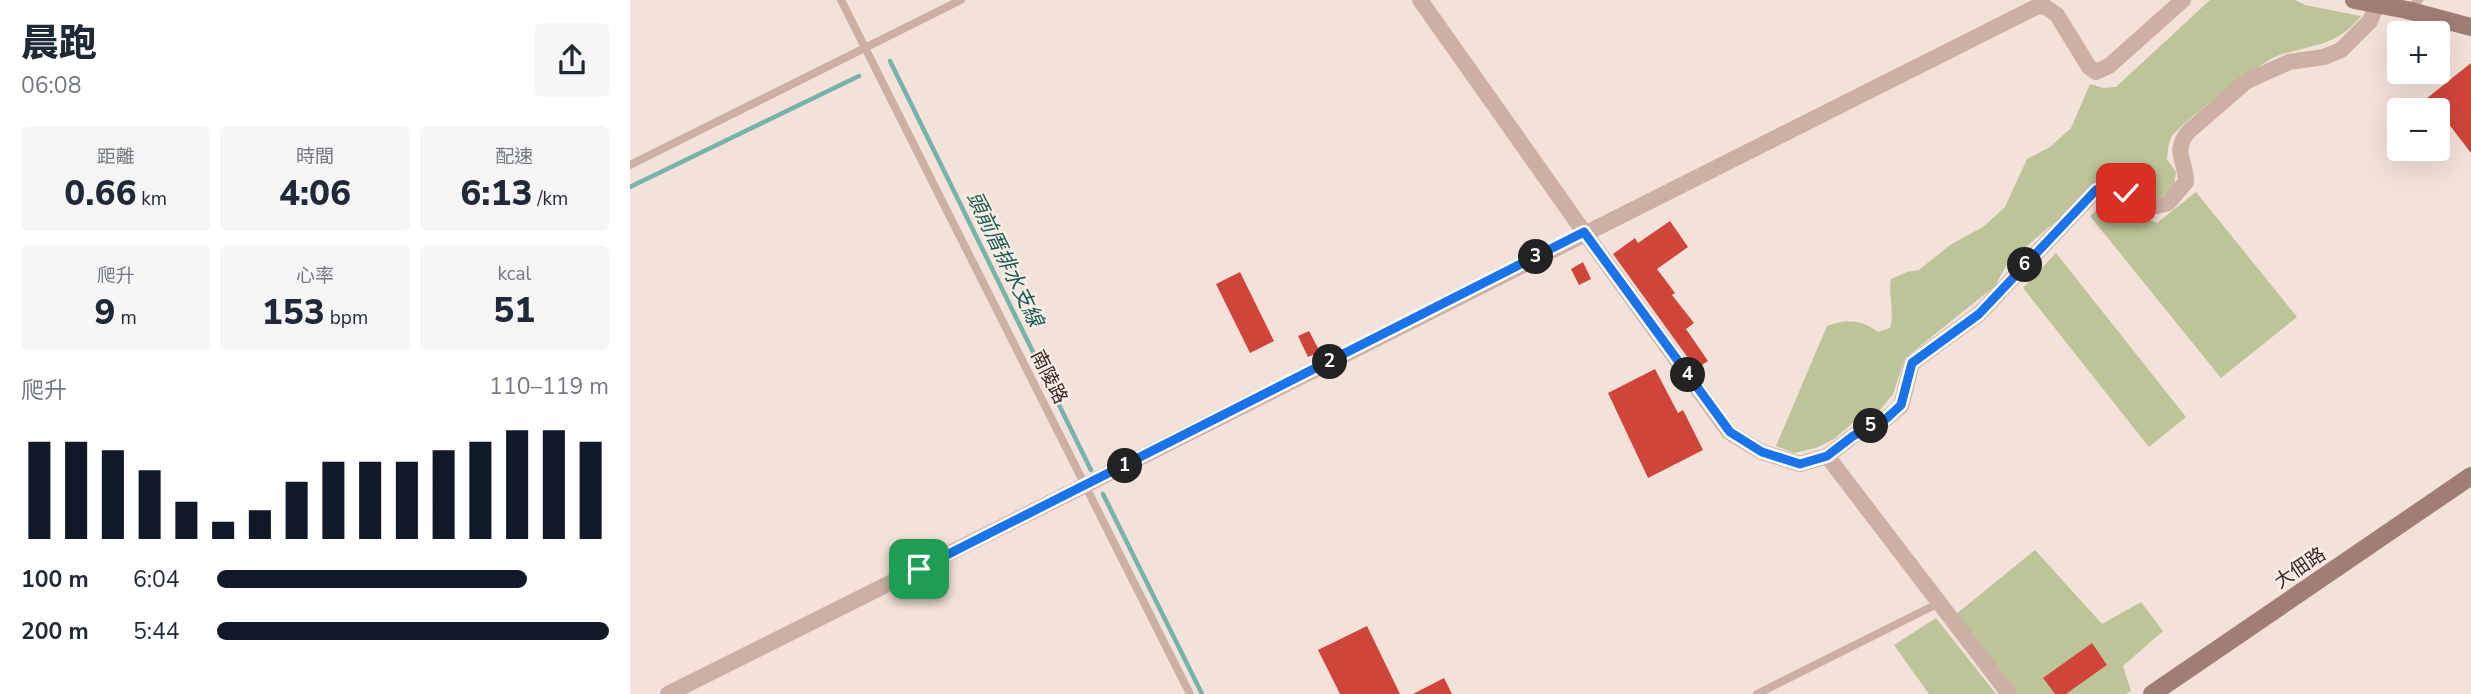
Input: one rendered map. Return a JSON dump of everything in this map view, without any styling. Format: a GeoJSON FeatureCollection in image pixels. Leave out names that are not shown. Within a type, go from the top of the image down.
{"type":"FeatureCollection","features":[{"type":"Feature","properties":{"kind":"street"},"geometry":{"type":"LineString","coordinates":[[1420,0],[1730,432],[1762,452],[1800,464],[1827,456],[1853,436],[1887,418],[1901,405],[1912,363],[1979,314],[2096,190],[2109,187],[2157,206],[2168,203],[2186,182],[2186,169],[2179,152],[2181,141],[2188,132],[2247,81],[2289,62],[2324,57],[2341,50],[2370,21],[2377,4]]}},
{"type":"Feature","properties":{"kind":"street"},"geometry":{"type":"LineString","coordinates":[[668,694],[2036,7],[2043,6],[2057,15],[2089,67],[2096,72],[2109,66],[2183,0]]}},
{"type":"Feature","properties":{"kind":"street"},"geometry":{"type":"LineString","coordinates":[[2354,0],[2413,5],[2471,27]]}},
{"type":"Feature","properties":{"kind":"street"},"geometry":{"type":"LineString","coordinates":[[1827,456],[2009,694]]}},
{"type":"Feature","properties":{"kind":"street","name":"大佃路"},"geometry":{"type":"LineString","coordinates":[[2152,694],[2471,476]]}},
{"type":"Feature","properties":{"kind":"lane","name":"南陵路"},"geometry":{"type":"LineString","coordinates":[[841,0],[1190,694]]}},
{"type":"Feature","properties":{"kind":"lane"},"geometry":{"type":"LineString","coordinates":[[630,165],[961,0]]}},
{"type":"Feature","properties":{"kind":"lane"},"geometry":{"type":"LineString","coordinates":[[1758,694],[1938,603]]}},
{"type":"Feature","properties":{"kind":"green space"},"geometry":{"type":"Polygon","coordinates":[[[2210,0],[2295,0],[2305,5],[2361,16],[2333,39],[2269,60],[2187,121],[2176,131],[2169,145],[2167,159],[2176,172],[2174,188],[2159,198],[2120,179],[2097,180],[2068,211],[2008,262],[1995,286],[1905,358],[1893,394],[1879,411],[1861,416],[1834,439],[1816,448],[1794,453],[1776,446],[1827,326],[1853,322],[1878,332],[1890,328],[1891,279],[1919,270],[1950,245],[1983,227],[2005,207],[2027,159],[2050,147],[2071,128],[2090,84],[2103,88],[2116,87],[2210,0]]]}},
{"type":"Feature","properties":{"kind":"green space"},"geometry":{"type":"Polygon","coordinates":[[[2196,192],[2297,317],[2221,378],[2090,216],[2106,202],[2118,200],[2139,216],[2157,223],[2196,192]]]}},
{"type":"Feature","properties":{"kind":"green space"},"geometry":{"type":"Polygon","coordinates":[[[2056,253],[2186,417],[2149,447],[2023,288],[2056,253]]]}},
{"type":"Feature","properties":{"kind":"green space"},"geometry":{"type":"Polygon","coordinates":[[[2035,550],[2102,624],[2141,602],[2163,631],[2123,666],[2131,691],[2126,694],[2066,694],[2107,665],[2043,678],[2055,694],[2016,694],[1955,615],[2035,550]]]}},
{"type":"Feature","properties":{"kind":"green space"},"geometry":{"type":"Polygon","coordinates":[[[1936,618],[1996,694],[1929,694],[1894,645],[1936,618]]]}},
{"type":"Feature","properties":{"kind":"building"},"geometry":{"type":"Polygon","coordinates":[[[2471,63],[2471,153],[2450,126],[2450,98],[2427,98],[2445,84],[2450,84],[2450,80],[2471,63]]]}},
{"type":"Feature","properties":{"kind":"building"},"geometry":{"type":"Polygon","coordinates":[[[1670,221],[1688,247],[1657,269],[1675,293],[1672,295],[1694,323],[1686,329],[1708,361],[1696,369],[1613,254],[1635,238],[1638,243],[1670,221]]]}},
{"type":"Feature","properties":{"kind":"building"},"geometry":{"type":"Polygon","coordinates":[[[1583,262],[1591,279],[1579,285],[1571,269],[1583,262]]]}},
{"type":"Feature","properties":{"kind":"building"},"geometry":{"type":"Polygon","coordinates":[[[1240,272],[1274,341],[1250,353],[1216,284],[1240,272]]]}},
{"type":"Feature","properties":{"kind":"building"},"geometry":{"type":"Polygon","coordinates":[[[1309,331],[1320,352],[1308,357],[1298,336],[1309,331]]]}},
{"type":"Feature","properties":{"kind":"building"},"geometry":{"type":"Polygon","coordinates":[[[1655,369],[1678,413],[1683,410],[1703,450],[1648,478],[1608,393],[1655,369]]]}},
{"type":"Feature","properties":{"kind":"building"},"geometry":{"type":"Polygon","coordinates":[[[1367,626],[1400,694],[1340,694],[1318,650],[1367,626]]]}},
{"type":"Feature","properties":{"kind":"building"},"geometry":{"type":"Polygon","coordinates":[[[2092,643],[2107,665],[2066,694],[2055,694],[2043,678],[2092,643]]]}},
{"type":"Feature","properties":{"kind":"building"},"geometry":{"type":"Polygon","coordinates":[[[1444,678],[1452,694],[1413,694],[1444,678]]]}},
{"type":"Feature","properties":{"kind":"waterway","name":"頭前厝排水支線"},"geometry":{"type":"LineString","coordinates":[[890,61],[1091,470]]}},
{"type":"Feature","properties":{"kind":"waterway","name":"頭前厝排水支線"},"geometry":{"type":"LineString","coordinates":[[630,187],[859,76]]}},
{"type":"Feature","properties":{"kind":"waterway","name":"頭前厝排水支線"},"geometry":{"type":"LineString","coordinates":[[1103,494],[1202,694]]}},
{"type":"Feature","properties":{"kind":"route"},"geometry":{"type":"LineString","coordinates":[[919,569],[1584,232],[1730,432],[1762,452],[1800,464],[1827,456],[1853,436],[1887,418],[1901,405],[1912,363],[1979,314],[2096,190],[2109,187],[2126,193]]}}]}
